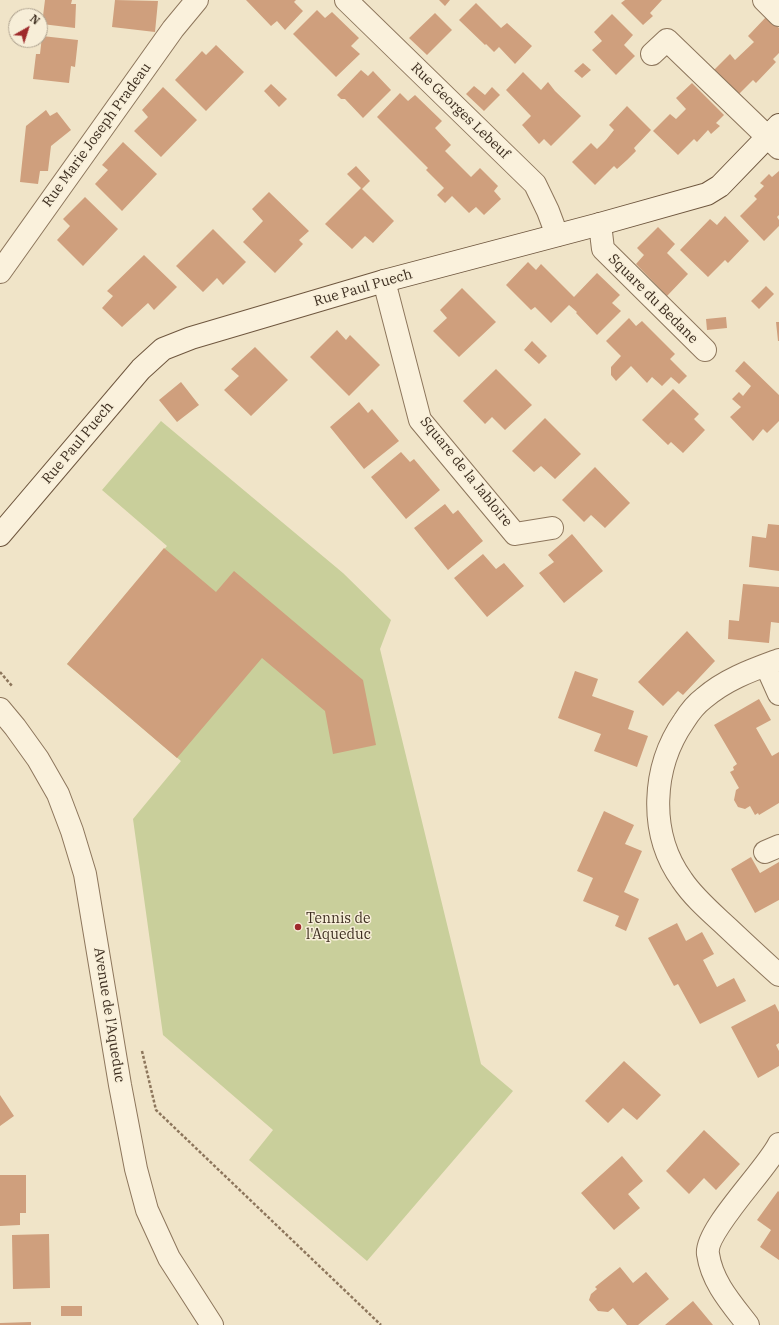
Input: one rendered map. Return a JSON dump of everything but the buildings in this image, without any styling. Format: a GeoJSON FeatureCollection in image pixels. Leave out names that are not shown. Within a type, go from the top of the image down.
{"type":"FeatureCollection","features":[{"type":"Feature","properties":{"kind":"street","name":"Rue Marie Joseph Pradeau"},"geometry":{"type":"LineString","coordinates":[[0,272],[173,29],[197,0]]}},
{"type":"Feature","properties":{"kind":"street","name":"Rue Georges Lebeuf"},"geometry":{"type":"LineString","coordinates":[[346,0],[535,184],[548,211],[557,235]]}},
{"type":"Feature","properties":{"kind":"street"},"geometry":{"type":"LineString","coordinates":[[764,0],[779,15]]}},
{"type":"Feature","properties":{"kind":"street"},"geometry":{"type":"LineString","coordinates":[[652,54],[667,40],[775,136]]}},
{"type":"Feature","properties":{"kind":"street","name":"Rue Paul Puech"},"geometry":{"type":"LineString","coordinates":[[0,535],[140,369],[163,349],[191,338],[384,281],[707,194],[720,186],[775,136]]}},
{"type":"Feature","properties":{"kind":"street","name":"Square du Bedane"},"geometry":{"type":"LineString","coordinates":[[600,224],[603,249],[705,350]]}},
{"type":"Feature","properties":{"kind":"street","name":"Square de la Jabloire"},"geometry":{"type":"LineString","coordinates":[[384,281],[420,420],[515,534],[552,528]]}},
{"type":"Feature","properties":{"kind":"street"},"geometry":{"type":"LineString","coordinates":[[779,694],[772,662],[741,674],[721,685],[703,699],[688,714],[675,734],[666,756],[659,781],[658,807],[662,836],[669,857],[682,880],[716,918],[779,975]]}},
{"type":"Feature","properties":{"kind":"street","name":"Avenue de l'Aqueduc"},"geometry":{"type":"LineString","coordinates":[[0,710],[15,727],[38,759],[58,794],[72,830],[85,874],[120,1084],[136,1169],[148,1210],[169,1258],[212,1325]]}},
{"type":"Feature","properties":{"kind":"street"},"geometry":{"type":"LineString","coordinates":[[748,1325],[719,1287],[707,1252],[713,1234],[722,1219],[765,1165],[779,1144]]}},
{"type":"Feature","properties":{"kind":"path"},"geometry":{"type":"LineString","coordinates":[[141,1048],[156,1110],[381,1325]]}},
{"type":"Feature","properties":{"kind":"green space","name":"Tennis de l'Aqueduc"},"geometry":{"type":"Polygon","coordinates":[[[161,421],[343,573],[391,620],[380,649],[481,1064],[513,1091],[367,1261],[249,1160],[273,1130],[163,1035],[133,819],[181,761],[67,664],[167,546],[102,490],[161,421]]]}},
{"type":"Feature","properties":{"kind":"place","name":"Tennis de l'Aqueduc"},"geometry":{"type":"Point","coordinates":[298,927]}}]}
